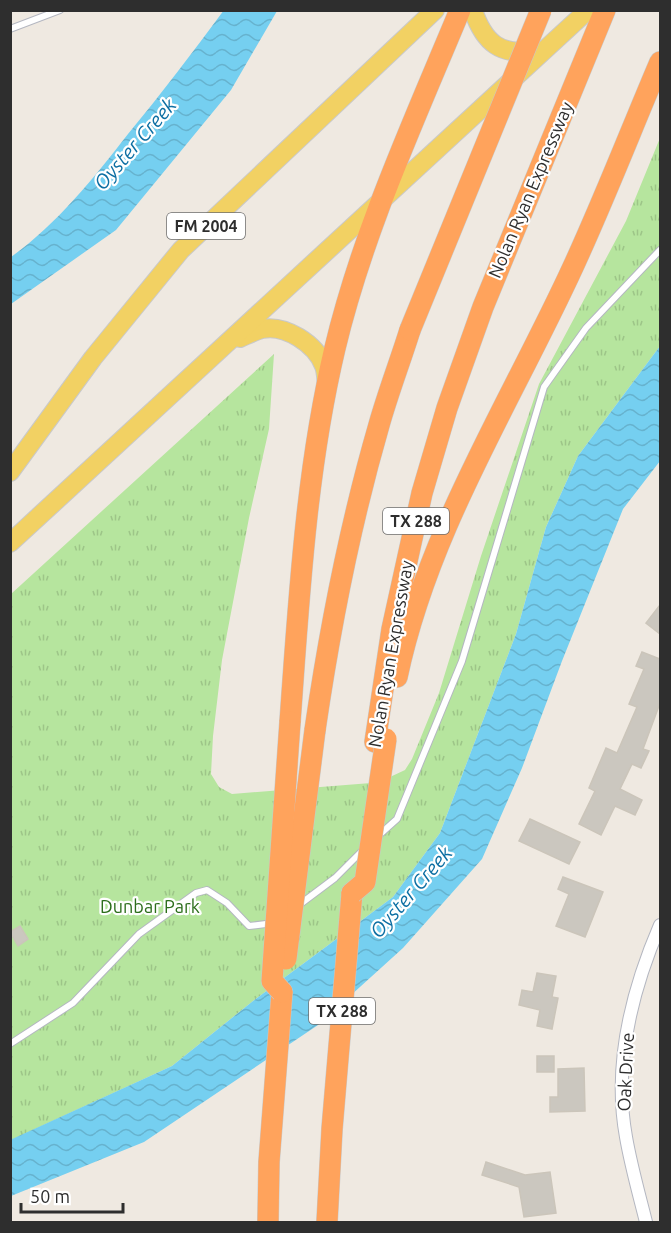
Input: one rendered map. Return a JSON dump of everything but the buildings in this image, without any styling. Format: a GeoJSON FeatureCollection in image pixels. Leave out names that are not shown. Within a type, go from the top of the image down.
{"type":"FeatureCollection","features":[{"type":"Feature","properties":{"kind":"highway"},"geometry":{"type":"LineString","coordinates":[[282,992],[272,981],[290,723],[312,475],[327,385],[344,315],[381,201],[460,10]]}},
{"type":"Feature","properties":{"kind":"highway","name":"TX 288"},"geometry":{"type":"LineString","coordinates":[[268,1222],[272,1120],[282,992],[328,640],[350,538],[379,425],[410,330],[541,10]]}},
{"type":"Feature","properties":{"kind":"highway","name":"Nolan Ryan Expressway"},"geometry":{"type":"LineString","coordinates":[[380,741],[392,629],[422,493],[447,408],[483,307],[605,10]]}},
{"type":"Feature","properties":{"kind":"highway"},"geometry":{"type":"LineString","coordinates":[[380,741],[420,594],[470,474],[573,267],[660,62]]}},
{"type":"Feature","properties":{"kind":"highway","name":"TX 288"},"geometry":{"type":"LineString","coordinates":[[327,1222],[332,1129],[352,893],[365,882],[380,741]]}},
{"type":"Feature","properties":{"kind":"main road","name":"FM 2004"},"geometry":{"type":"LineString","coordinates":[[10,472],[93,358],[181,250],[435,10]]}},
{"type":"Feature","properties":{"kind":"main road"},"geometry":{"type":"LineString","coordinates":[[473,10],[486,38],[510,52],[539,49],[566,32]]}},
{"type":"Feature","properties":{"kind":"main road"},"geometry":{"type":"LineString","coordinates":[[10,543],[588,10]]}},
{"type":"Feature","properties":{"kind":"main road"},"geometry":{"type":"LineString","coordinates":[[227,343],[262,329],[272,328],[295,335],[310,347],[322,362],[327,385]]}},
{"type":"Feature","properties":{"kind":"street","name":"Oak Drive"},"geometry":{"type":"LineString","coordinates":[[646,1222],[626,1136],[622,1109],[622,1082],[627,1036],[636,989],[660,925]]}},
{"type":"Feature","properties":{"kind":"lane"},"geometry":{"type":"LineString","coordinates":[[10,28],[60,10]]}},
{"type":"Feature","properties":{"kind":"lane"},"geometry":{"type":"LineString","coordinates":[[10,1044],[73,1003],[139,934],[196,893],[207,890],[227,903],[249,926],[275,923],[334,878],[397,819],[462,661],[544,387],[586,328],[660,250]]}},
{"type":"Feature","properties":{"kind":"green space","name":"Dunbar Park"},"geometry":{"type":"Polygon","coordinates":[[[660,138],[660,346],[578,456],[546,527],[516,634],[440,833],[393,897],[253,1001],[172,1066],[11,1140],[11,594],[274,354],[269,429],[249,518],[222,660],[211,774],[219,787],[232,794],[371,783],[405,770],[412,759],[439,693],[481,556],[539,384],[626,221],[660,138]]]}},
{"type":"Feature","properties":{"kind":"water","name":"Oyster Creek"},"geometry":{"type":"Polygon","coordinates":[[[224,10],[277,11],[231,90],[116,230],[11,304],[11,257],[44,230],[88,184],[224,10]]]}},
{"type":"Feature","properties":{"kind":"water","name":"Oyster Creek"},"geometry":{"type":"Polygon","coordinates":[[[660,346],[660,461],[623,509],[522,768],[482,859],[403,948],[318,1025],[144,1142],[11,1196],[10,1140],[172,1066],[253,1001],[393,897],[440,833],[516,634],[546,527],[578,456],[660,346]]]}}]}
